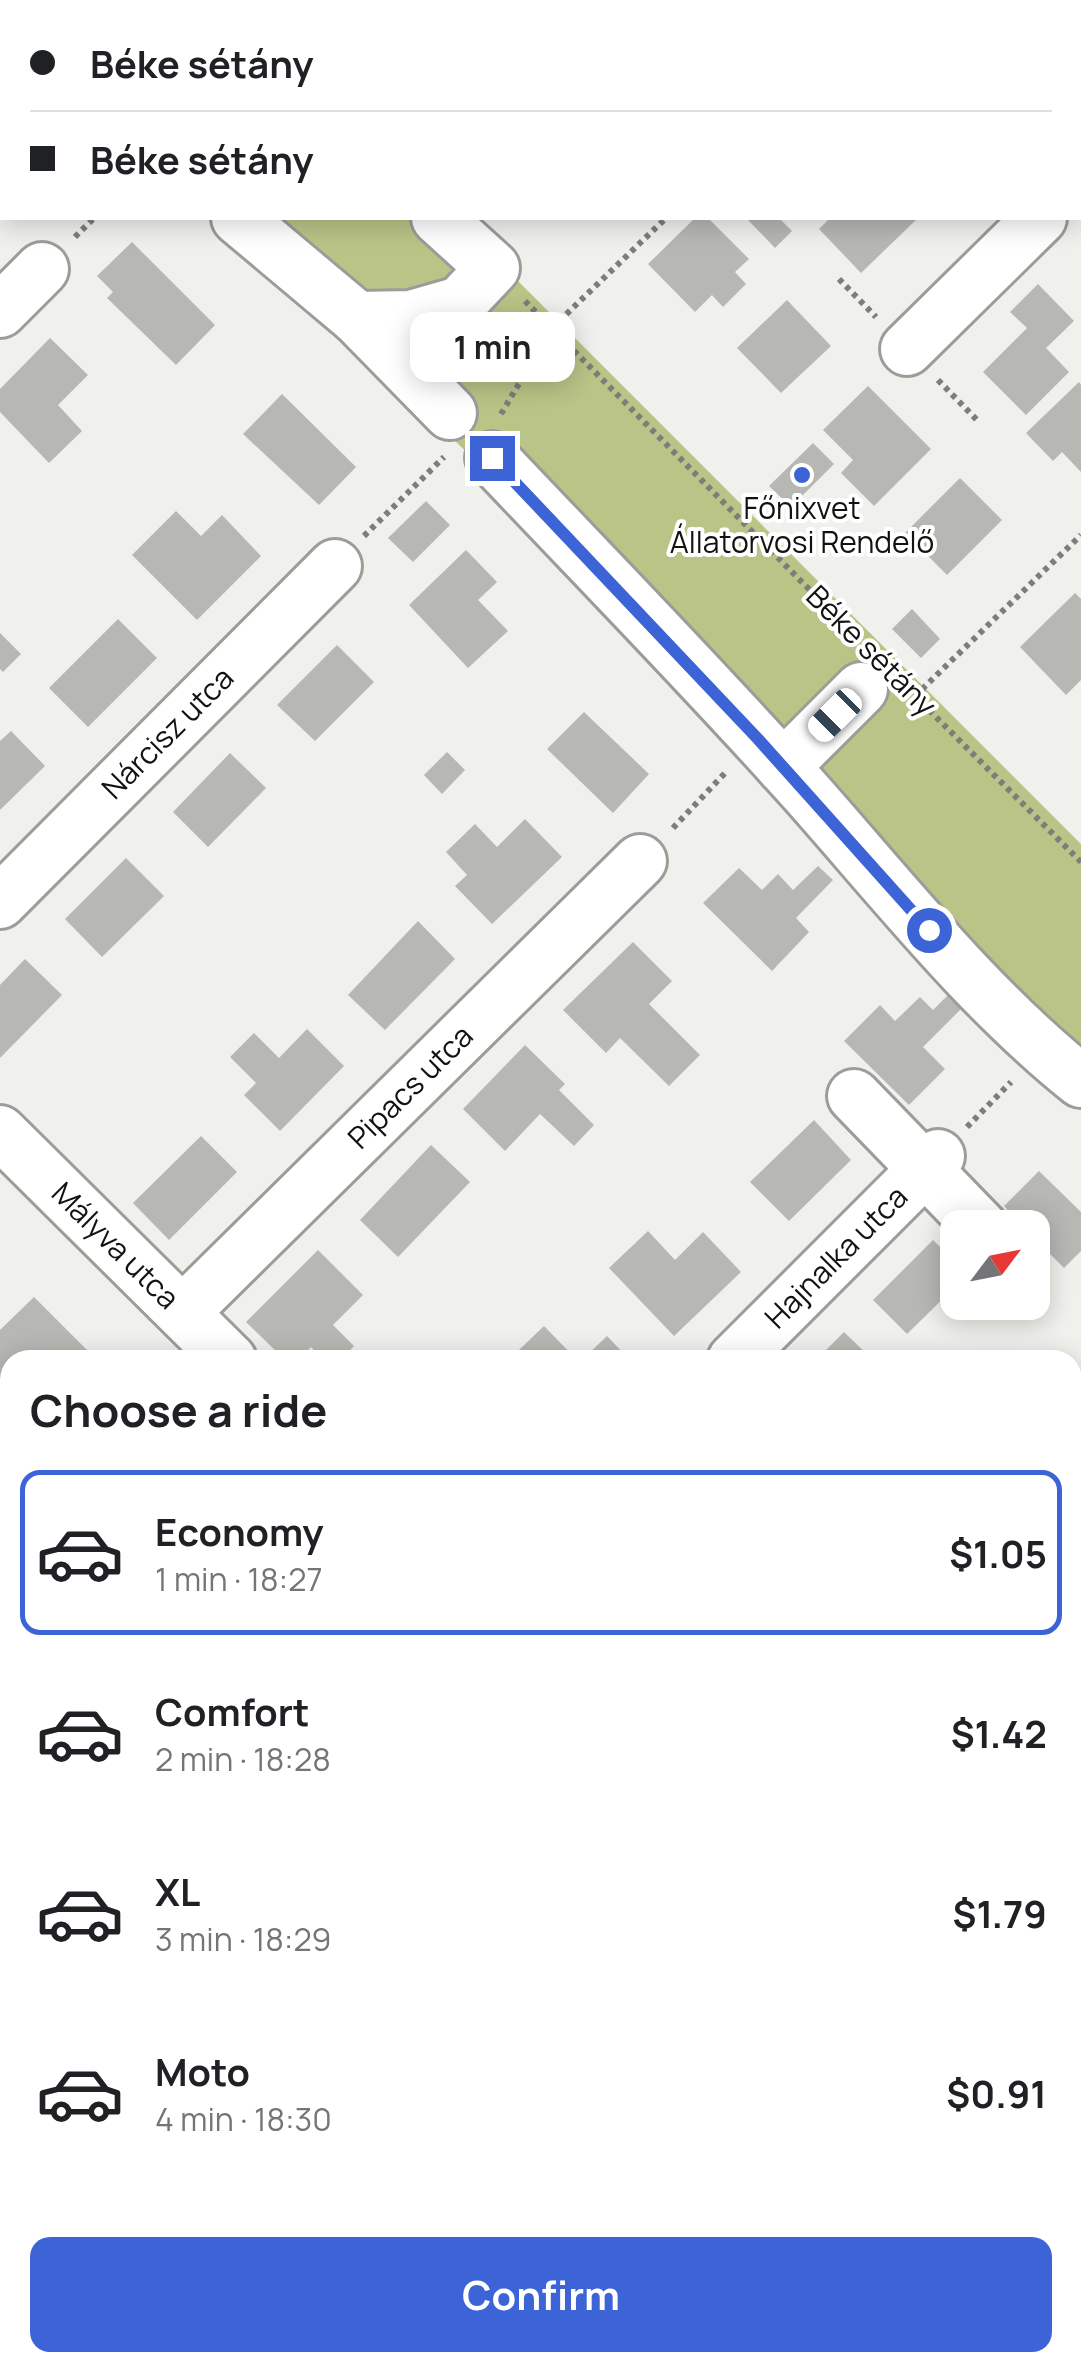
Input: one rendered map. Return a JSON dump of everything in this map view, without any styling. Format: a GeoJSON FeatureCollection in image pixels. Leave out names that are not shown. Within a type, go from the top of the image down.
{"type":"FeatureCollection","features":[{"type":"Feature","properties":{"kind":"street"},"geometry":{"type":"LineString","coordinates":[[240,220],[357,318],[473,436],[1062,1066]]}},
{"type":"Feature","properties":{"kind":"street"},"geometry":{"type":"LineString","coordinates":[[357,318],[412,316],[460,303],[492,268],[440,220]]}},
{"type":"Feature","properties":{"kind":"street"},"geometry":{"type":"LineString","coordinates":[[907,349],[1038,220]]}},
{"type":"Feature","properties":{"kind":"street"},"geometry":{"type":"LineString","coordinates":[[0,311],[42,269]]}},
{"type":"Feature","properties":{"kind":"street","name":"Nárcisz utca"},"geometry":{"type":"LineString","coordinates":[[0,902],[335,566]]}},
{"type":"Feature","properties":{"kind":"street"},"geometry":{"type":"LineString","coordinates":[[771,753],[880,677]]}},
{"type":"Feature","properties":{"kind":"street","name":"Pipacs utca"},"geometry":{"type":"LineString","coordinates":[[183,1312],[640,862]]}},
{"type":"Feature","properties":{"kind":"street"},"geometry":{"type":"LineString","coordinates":[[854,1096],[932,1162],[968,1210]]}},
{"type":"Feature","properties":{"kind":"street","name":"Mályva utca"},"geometry":{"type":"LineString","coordinates":[[0,1132],[220,1350]]}},
{"type":"Feature","properties":{"kind":"street","name":"Hajnalka utca"},"geometry":{"type":"LineString","coordinates":[[744,1350],[932,1162]]}},
{"type":"Feature","properties":{"kind":"path"},"geometry":{"type":"LineString","coordinates":[[335,566],[473,436],[552,328],[664,220]]}},
{"type":"Feature","properties":{"kind":"path","name":"Béke sétány"},"geometry":{"type":"LineString","coordinates":[[492,268],[880,677],[915,696],[1081,862]]}},
{"type":"Feature","properties":{"kind":"path"},"geometry":{"type":"LineString","coordinates":[[915,696],[1081,535]]}},
{"type":"Feature","properties":{"kind":"path"},"geometry":{"type":"LineString","coordinates":[[640,862],[771,753]]}},
{"type":"Feature","properties":{"kind":"path"},"geometry":{"type":"LineString","coordinates":[[932,1162],[1062,1066]]}},
{"type":"Feature","properties":{"kind":"green space"},"geometry":{"type":"Polygon","coordinates":[[[217,220],[457,220],[1081,844],[1081,1054],[450,436],[217,220]]]}},
{"type":"Feature","properties":{"kind":"building"},"geometry":{"type":"Polygon","coordinates":[[[693,220],[710,220],[749,259],[735,272],[746,284],[723,307],[712,295],[695,312],[648,264],[693,220]]]}},
{"type":"Feature","properties":{"kind":"building"},"geometry":{"type":"Polygon","coordinates":[[[748,220],[781,220],[792,231],[775,248],[748,220]]]}},
{"type":"Feature","properties":{"kind":"building"},"geometry":{"type":"Polygon","coordinates":[[[828,220],[916,220],[861,273],[819,229],[828,220]]]}},
{"type":"Feature","properties":{"kind":"building"},"geometry":{"type":"Polygon","coordinates":[[[132,242],[215,325],[176,365],[107,298],[113,292],[97,276],[132,242]]]}},
{"type":"Feature","properties":{"kind":"building"},"geometry":{"type":"Polygon","coordinates":[[[1038,284],[1074,321],[1046,348],[1069,372],[1026,415],[983,372],[1027,328],[1010,312],[1038,284]]]}},
{"type":"Feature","properties":{"kind":"building"},"geometry":{"type":"Polygon","coordinates":[[[787,300],[831,346],[781,393],[737,348],[787,300]]]}},
{"type":"Feature","properties":{"kind":"building"},"geometry":{"type":"Polygon","coordinates":[[[50,338],[88,375],[58,405],[82,431],[49,463],[0,412],[0,389],[50,338]]]}},
{"type":"Feature","properties":{"kind":"building"},"geometry":{"type":"Polygon","coordinates":[[[1079,382],[1081,472],[1062,452],[1053,461],[1026,433],[1079,382]]]}},
{"type":"Feature","properties":{"kind":"building"},"geometry":{"type":"Polygon","coordinates":[[[868,386],[931,449],[874,506],[841,473],[853,460],[823,430],[868,386]]]}},
{"type":"Feature","properties":{"kind":"building"},"geometry":{"type":"Polygon","coordinates":[[[282,394],[356,467],[319,505],[243,434],[282,394]]]}},
{"type":"Feature","properties":{"kind":"building","name":"Főnixvet Állatorvosi Rendelő"},"geometry":{"type":"Polygon","coordinates":[[[813,443],[834,464],[791,507],[769,486],[813,443]]]}},
{"type":"Feature","properties":{"kind":"building"},"geometry":{"type":"Polygon","coordinates":[[[960,478],[1002,520],[947,575],[905,533],[960,478]]]}},
{"type":"Feature","properties":{"kind":"building"},"geometry":{"type":"Polygon","coordinates":[[[426,501],[450,525],[413,562],[388,538],[426,501]]]}},
{"type":"Feature","properties":{"kind":"building"},"geometry":{"type":"Polygon","coordinates":[[[176,511],[201,536],[222,515],[261,556],[197,620],[132,555],[176,511]]]}},
{"type":"Feature","properties":{"kind":"building"},"geometry":{"type":"Polygon","coordinates":[[[466,550],[497,582],[478,600],[508,631],[468,668],[409,605],[466,550]]]}},
{"type":"Feature","properties":{"kind":"building"},"geometry":{"type":"Polygon","coordinates":[[[1075,593],[1081,599],[1081,680],[1066,695],[1020,647],[1075,593]]]}},
{"type":"Feature","properties":{"kind":"building"},"geometry":{"type":"Polygon","coordinates":[[[912,609],[940,639],[921,658],[892,629],[912,609]]]}},
{"type":"Feature","properties":{"kind":"building"},"geometry":{"type":"Polygon","coordinates":[[[118,619],[157,658],[88,727],[49,688],[118,619]]]}},
{"type":"Feature","properties":{"kind":"building"},"geometry":{"type":"Polygon","coordinates":[[[0,633],[21,654],[3,672],[0,669],[0,633]]]}},
{"type":"Feature","properties":{"kind":"building"},"geometry":{"type":"Polygon","coordinates":[[[337,645],[374,682],[315,741],[277,705],[337,645]]]}},
{"type":"Feature","properties":{"kind":"building"},"geometry":{"type":"Polygon","coordinates":[[[584,712],[649,774],[613,813],[547,749],[584,712]]]}},
{"type":"Feature","properties":{"kind":"building"},"geometry":{"type":"Polygon","coordinates":[[[11,731],[45,766],[0,810],[0,741],[11,731]]]}},
{"type":"Feature","properties":{"kind":"building"},"geometry":{"type":"Polygon","coordinates":[[[447,752],[465,770],[442,794],[424,775],[447,752]]]}},
{"type":"Feature","properties":{"kind":"building"},"geometry":{"type":"Polygon","coordinates":[[[230,753],[266,788],[208,847],[173,812],[230,753]]]}},
{"type":"Feature","properties":{"kind":"building"},"geometry":{"type":"Polygon","coordinates":[[[525,819],[562,857],[492,924],[455,886],[467,875],[446,852],[475,824],[497,847],[525,819]]]}},
{"type":"Feature","properties":{"kind":"building"},"geometry":{"type":"Polygon","coordinates":[[[126,858],[164,896],[102,957],[65,919],[126,858]]]}},
{"type":"Feature","properties":{"kind":"building"},"geometry":{"type":"Polygon","coordinates":[[[818,866],[833,880],[796,918],[809,932],[772,971],[703,903],[739,868],[762,890],[778,874],[793,890],[818,866]]]}},
{"type":"Feature","properties":{"kind":"building"},"geometry":{"type":"Polygon","coordinates":[[[418,921],[455,959],[385,1030],[348,995],[418,921]]]}},
{"type":"Feature","properties":{"kind":"building"},"geometry":{"type":"Polygon","coordinates":[[[633,942],[672,981],[649,1004],[700,1055],[669,1086],[620,1038],[606,1053],[563,1010],[633,942]]]}},
{"type":"Feature","properties":{"kind":"building"},"geometry":{"type":"Polygon","coordinates":[[[25,959],[62,995],[0,1058],[0,985],[25,959]]]}},
{"type":"Feature","properties":{"kind":"building"},"geometry":{"type":"Polygon","coordinates":[[[950,993],[964,1006],[923,1047],[945,1069],[909,1105],[844,1041],[880,1005],[895,1021],[920,997],[933,1010],[950,993]]]}},
{"type":"Feature","properties":{"kind":"building"},"geometry":{"type":"Polygon","coordinates":[[[307,1029],[344,1066],[280,1131],[244,1095],[256,1083],[230,1057],[254,1033],[279,1058],[307,1029]]]}},
{"type":"Feature","properties":{"kind":"building"},"geometry":{"type":"Polygon","coordinates":[[[525,1045],[565,1084],[559,1090],[594,1125],[574,1146],[540,1114],[505,1151],[463,1109],[525,1045]]]}},
{"type":"Feature","properties":{"kind":"building"},"geometry":{"type":"Polygon","coordinates":[[[814,1120],[851,1160],[789,1221],[750,1182],[814,1120]]]}},
{"type":"Feature","properties":{"kind":"building"},"geometry":{"type":"Polygon","coordinates":[[[201,1136],[237,1172],[169,1240],[133,1203],[201,1136]]]}},
{"type":"Feature","properties":{"kind":"building"},"geometry":{"type":"Polygon","coordinates":[[[431,1145],[470,1182],[398,1257],[360,1220],[431,1145]]]}},
{"type":"Feature","properties":{"kind":"building"},"geometry":{"type":"Polygon","coordinates":[[[1039,1171],[1081,1212],[1081,1251],[1064,1268],[1050,1254],[1050,1210],[1008,1210],[1004,1206],[1039,1171]]]}},
{"type":"Feature","properties":{"kind":"building"},"geometry":{"type":"Polygon","coordinates":[[[648,1231],[675,1260],[703,1232],[741,1272],[674,1336],[609,1268],[648,1231]]]}},
{"type":"Feature","properties":{"kind":"building"},"geometry":{"type":"Polygon","coordinates":[[[933,1240],[940,1247],[940,1302],[907,1334],[873,1300],[933,1240]]]}},
{"type":"Feature","properties":{"kind":"building"},"geometry":{"type":"Polygon","coordinates":[[[318,1250],[363,1295],[333,1325],[354,1346],[350,1350],[275,1350],[246,1322],[318,1250]]]}},
{"type":"Feature","properties":{"kind":"building"},"geometry":{"type":"Polygon","coordinates":[[[34,1297],[87,1350],[0,1350],[0,1330],[34,1297]]]}},
{"type":"Feature","properties":{"kind":"building"},"geometry":{"type":"Polygon","coordinates":[[[544,1326],[567,1350],[519,1350],[544,1326]]]}},
{"type":"Feature","properties":{"kind":"building"},"geometry":{"type":"Polygon","coordinates":[[[844,1332],[863,1350],[826,1350],[844,1332]]]}},
{"type":"Feature","properties":{"kind":"building"},"geometry":{"type":"Polygon","coordinates":[[[607,1336],[620,1350],[592,1350],[607,1336]]]}},
{"type":"Feature","properties":{"kind":"place","name":"Főnixvet Állatorvosi Rendelő"},"geometry":{"type":"Point","coordinates":[802,475]}},
{"type":"Feature","properties":{"kind":"route"},"geometry":{"type":"LineString","coordinates":[[492,458],[758,739],[929,930]]}}]}
